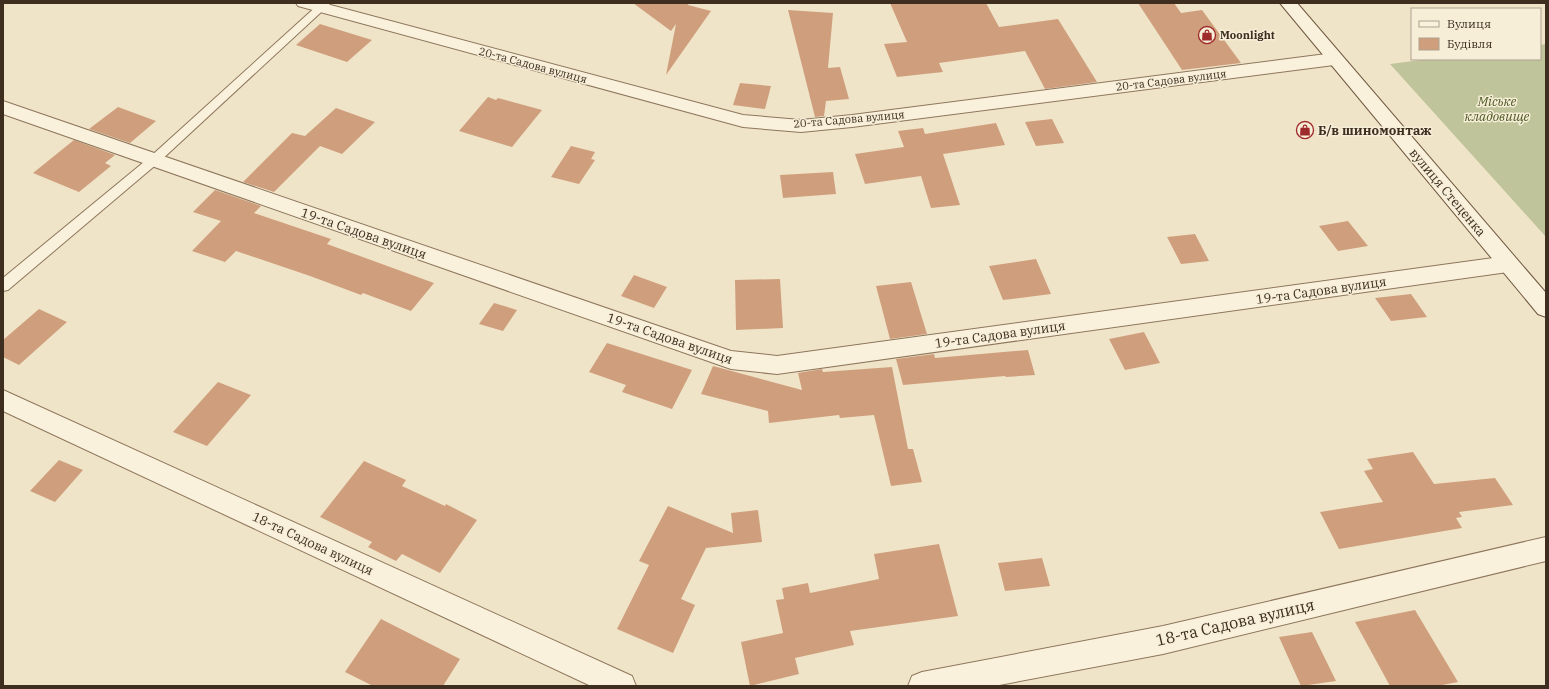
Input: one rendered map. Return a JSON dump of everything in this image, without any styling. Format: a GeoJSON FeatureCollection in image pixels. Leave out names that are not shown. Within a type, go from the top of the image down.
{"type":"FeatureCollection","features":[{"type":"Feature","properties":{"kind":"street","name":"вулиця Стеценка"},"geometry":{"type":"LineString","coordinates":[[1288,3],[1546,308]]}},
{"type":"Feature","properties":{"kind":"street","name":"20-та Садова вулиця"},"geometry":{"type":"LineString","coordinates":[[317,5],[743,121],[801,126],[852,121],[1334,59]]}},
{"type":"Feature","properties":{"kind":"street","name":"19-та Садова вулиця"},"geometry":{"type":"LineString","coordinates":[[3,107],[731,360],[777,365],[1508,264]]}},
{"type":"Feature","properties":{"kind":"street","name":"18-та Садова вулиця"},"geometry":{"type":"LineString","coordinates":[[3,400],[622,686]]}},
{"type":"Feature","properties":{"kind":"street","name":"18-та Садова вулиця"},"geometry":{"type":"LineString","coordinates":[[922,686],[1163,640],[1546,549]]}},
{"type":"Feature","properties":{"kind":"lane"},"geometry":{"type":"LineString","coordinates":[[3,286],[154,160],[317,5]]}},
{"type":"Feature","properties":{"kind":"green space","name":"Міське кладовище"},"geometry":{"type":"Polygon","coordinates":[[[1546,44],[1546,237],[1390,64],[1421,60],[1541,60],[1541,45],[1546,44]]]}},
{"type":"Feature","properties":{"kind":"building"},"geometry":{"type":"Polygon","coordinates":[[[633,3],[689,3],[688,5],[711,11],[666,75],[676,24],[671,31],[633,3]]]}},
{"type":"Feature","properties":{"kind":"building"},"geometry":{"type":"Polygon","coordinates":[[[890,3],[986,3],[999,27],[1058,19],[1097,82],[1045,89],[1025,51],[939,63],[943,72],[897,77],[884,44],[907,42],[890,3]]]}},
{"type":"Feature","properties":{"kind":"building"},"geometry":{"type":"Polygon","coordinates":[[[1138,3],[1174,3],[1181,13],[1202,10],[1241,63],[1182,70],[1138,3]]]}},
{"type":"Feature","properties":{"kind":"building"},"geometry":{"type":"Polygon","coordinates":[[[788,10],[833,13],[828,68],[840,67],[849,99],[826,101],[824,116],[815,117],[788,10]]]}},
{"type":"Feature","properties":{"kind":"building"},"geometry":{"type":"Polygon","coordinates":[[[320,24],[372,40],[347,62],[296,45],[320,24]]]}},
{"type":"Feature","properties":{"kind":"building"},"geometry":{"type":"Polygon","coordinates":[[[740,83],[771,86],[765,109],[733,105],[740,83]]]}},
{"type":"Feature","properties":{"kind":"building"},"geometry":{"type":"Polygon","coordinates":[[[488,97],[496,100],[498,98],[542,110],[512,147],[459,131],[488,97]]]}},
{"type":"Feature","properties":{"kind":"building"},"geometry":{"type":"Polygon","coordinates":[[[118,107],[156,121],[130,143],[89,129],[118,107]]]}},
{"type":"Feature","properties":{"kind":"building"},"geometry":{"type":"Polygon","coordinates":[[[336,108],[375,122],[342,154],[320,146],[274,192],[243,182],[292,133],[305,136],[336,108]]]}},
{"type":"Feature","properties":{"kind":"building"},"geometry":{"type":"Polygon","coordinates":[[[1052,119],[1064,143],[1036,146],[1025,122],[1052,119]]]}},
{"type":"Feature","properties":{"kind":"building"},"geometry":{"type":"Polygon","coordinates":[[[996,123],[1005,145],[943,154],[960,205],[931,208],[921,176],[865,184],[855,154],[904,147],[898,131],[923,128],[925,134],[996,123]]]}},
{"type":"Feature","properties":{"kind":"building"},"geometry":{"type":"Polygon","coordinates":[[[74,140],[115,155],[105,163],[111,166],[79,192],[33,173],[74,140]]]}},
{"type":"Feature","properties":{"kind":"building"},"geometry":{"type":"Polygon","coordinates":[[[571,146],[595,152],[591,159],[595,160],[579,184],[551,177],[571,146]]]}},
{"type":"Feature","properties":{"kind":"building"},"geometry":{"type":"Polygon","coordinates":[[[833,172],[836,194],[783,198],[780,175],[833,172]]]}},
{"type":"Feature","properties":{"kind":"building"},"geometry":{"type":"Polygon","coordinates":[[[215,190],[261,206],[254,213],[331,239],[327,244],[434,283],[411,311],[363,293],[361,295],[236,251],[225,262],[192,251],[221,221],[193,212],[215,190]]]}},
{"type":"Feature","properties":{"kind":"building"},"geometry":{"type":"Polygon","coordinates":[[[1348,221],[1368,246],[1338,251],[1319,226],[1348,221]]]}},
{"type":"Feature","properties":{"kind":"building"},"geometry":{"type":"Polygon","coordinates":[[[1195,234],[1209,261],[1181,264],[1167,237],[1195,234]]]}},
{"type":"Feature","properties":{"kind":"building"},"geometry":{"type":"Polygon","coordinates":[[[1036,259],[1051,294],[1003,300],[989,266],[1036,259]]]}},
{"type":"Feature","properties":{"kind":"building"},"geometry":{"type":"Polygon","coordinates":[[[634,275],[667,287],[654,308],[621,296],[634,275]]]}},
{"type":"Feature","properties":{"kind":"building"},"geometry":{"type":"Polygon","coordinates":[[[780,279],[783,328],[736,330],[735,280],[780,279]]]}},
{"type":"Feature","properties":{"kind":"building"},"geometry":{"type":"Polygon","coordinates":[[[911,282],[927,334],[890,339],[876,286],[911,282]]]}},
{"type":"Feature","properties":{"kind":"building"},"geometry":{"type":"Polygon","coordinates":[[[1411,294],[1427,317],[1391,321],[1375,298],[1411,294]]]}},
{"type":"Feature","properties":{"kind":"building"},"geometry":{"type":"Polygon","coordinates":[[[494,303],[517,310],[503,331],[479,324],[494,303]]]}},
{"type":"Feature","properties":{"kind":"building"},"geometry":{"type":"Polygon","coordinates":[[[39,309],[67,322],[19,365],[3,357],[3,340],[39,309]]]}},
{"type":"Feature","properties":{"kind":"building"},"geometry":{"type":"Polygon","coordinates":[[[1144,332],[1160,363],[1125,370],[1109,339],[1144,332]]]}},
{"type":"Feature","properties":{"kind":"building"},"geometry":{"type":"Polygon","coordinates":[[[607,343],[692,370],[672,409],[622,392],[626,385],[589,372],[607,343]]]}},
{"type":"Feature","properties":{"kind":"building"},"geometry":{"type":"Polygon","coordinates":[[[1028,350],[1035,375],[1005,376],[903,385],[896,359],[934,354],[935,358],[1028,350]]]}},
{"type":"Feature","properties":{"kind":"building"},"geometry":{"type":"Polygon","coordinates":[[[713,366],[802,390],[798,373],[822,369],[823,372],[892,367],[908,449],[913,449],[922,482],[891,486],[874,415],[840,418],[839,415],[769,423],[768,411],[701,394],[713,366]]]}},
{"type":"Feature","properties":{"kind":"building"},"geometry":{"type":"Polygon","coordinates":[[[218,382],[251,395],[207,446],[173,432],[218,382]]]}},
{"type":"Feature","properties":{"kind":"building"},"geometry":{"type":"Polygon","coordinates":[[[1413,452],[1434,484],[1495,478],[1513,505],[1459,512],[1462,517],[1456,518],[1462,528],[1339,549],[1320,512],[1383,502],[1364,471],[1373,469],[1367,459],[1413,452]]]}},
{"type":"Feature","properties":{"kind":"building"},"geometry":{"type":"Polygon","coordinates":[[[59,460],[83,470],[55,502],[30,491],[59,460]]]}},
{"type":"Feature","properties":{"kind":"building"},"geometry":{"type":"Polygon","coordinates":[[[364,461],[406,480],[402,486],[445,506],[446,504],[477,520],[440,573],[402,554],[396,561],[368,547],[372,542],[320,517],[364,461]]]}},
{"type":"Feature","properties":{"kind":"building"},"geometry":{"type":"Polygon","coordinates":[[[668,506],[733,533],[731,513],[758,510],[762,542],[706,548],[681,599],[695,605],[673,653],[617,629],[649,565],[639,561],[668,506]]]}},
{"type":"Feature","properties":{"kind":"building"},"geometry":{"type":"Polygon","coordinates":[[[939,544],[958,616],[850,631],[854,645],[795,658],[799,674],[750,686],[741,642],[783,633],[776,600],[784,599],[782,588],[808,583],[810,593],[879,579],[874,554],[939,544]]]}},
{"type":"Feature","properties":{"kind":"building"},"geometry":{"type":"Polygon","coordinates":[[[1042,558],[1050,586],[1005,591],[998,563],[1042,558]]]}},
{"type":"Feature","properties":{"kind":"building"},"geometry":{"type":"Polygon","coordinates":[[[1415,610],[1458,682],[1437,686],[1390,686],[1355,622],[1415,610]]]}},
{"type":"Feature","properties":{"kind":"building"},"geometry":{"type":"Polygon","coordinates":[[[381,619],[460,659],[443,686],[373,686],[345,672],[381,619]]]}},
{"type":"Feature","properties":{"kind":"building"},"geometry":{"type":"Polygon","coordinates":[[[1312,632],[1336,681],[1301,686],[1279,637],[1312,632]]]}},
{"type":"Feature","properties":{"kind":"place","name":"Moonlight"},"geometry":{"type":"Point","coordinates":[1207,35]}},
{"type":"Feature","properties":{"kind":"place","name":"Б/в шиномонтаж"},"geometry":{"type":"Point","coordinates":[1305,130]}}]}
